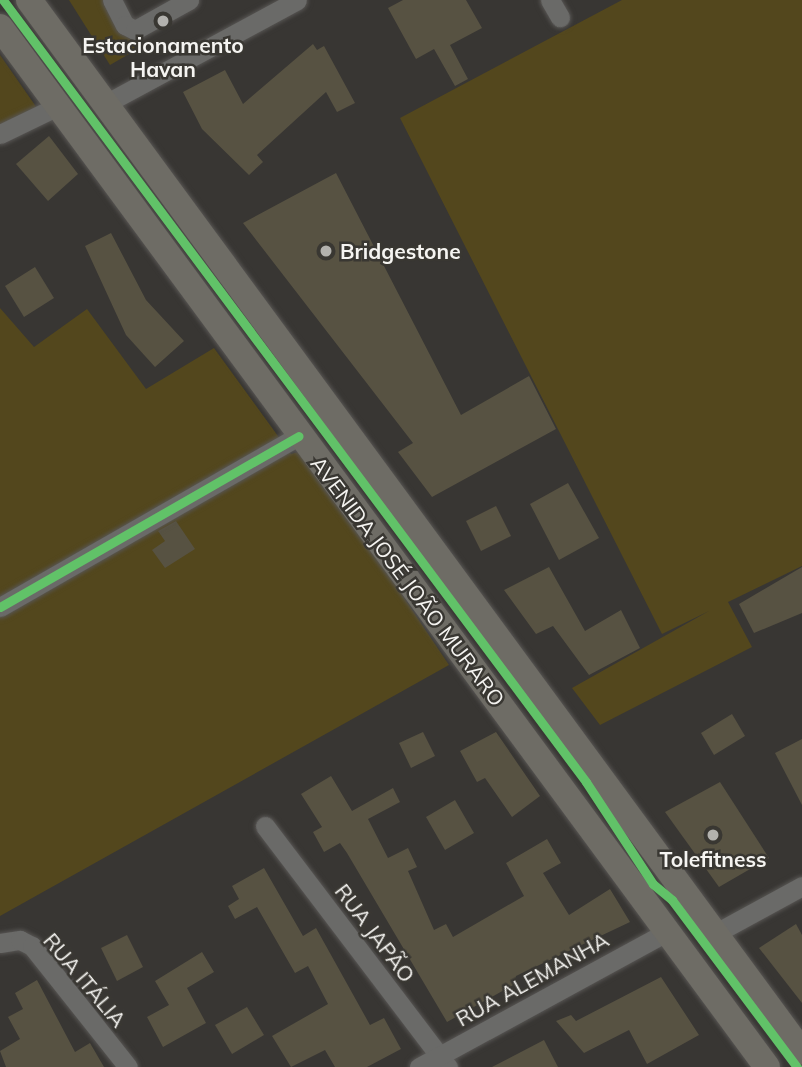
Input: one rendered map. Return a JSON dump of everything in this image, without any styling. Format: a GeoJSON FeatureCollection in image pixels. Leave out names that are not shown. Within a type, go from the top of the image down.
{"type":"FeatureCollection","features":[{"type":"Feature","properties":{"kind":"main road","name":"AVENIDA JOSÉ JOÃO MURARO"},"geometry":{"type":"LineString","coordinates":[[29,0],[146,163],[802,1052]]}},
{"type":"Feature","properties":{"kind":"main road"},"geometry":{"type":"LineString","coordinates":[[3,31],[11,13],[30,11],[73,62]]}},
{"type":"Feature","properties":{"kind":"main road","name":"AVENIDA JOSÉ JOÃO MURARO"},"geometry":{"type":"LineString","coordinates":[[3,31],[299,436],[767,1067]]}},
{"type":"Feature","properties":{"kind":"main road"},"geometry":{"type":"LineString","coordinates":[[66,116],[123,182],[146,178],[146,163]]}},
{"type":"Feature","properties":{"kind":"main road"},"geometry":{"type":"LineString","coordinates":[[514,723],[573,792],[591,792],[598,774]]}},
{"type":"Feature","properties":{"kind":"main road"},"geometry":{"type":"LineString","coordinates":[[590,830],[601,811],[613,808],[658,859]]}},
{"type":"Feature","properties":{"kind":"street"},"geometry":{"type":"LineString","coordinates":[[112,0],[125,26],[135,30],[189,0]]}},
{"type":"Feature","properties":{"kind":"street"},"geometry":{"type":"LineString","coordinates":[[105,104],[292,1]]}},
{"type":"Feature","properties":{"kind":"street"},"geometry":{"type":"LineString","coordinates":[[0,134],[66,116]]}},
{"type":"Feature","properties":{"kind":"street"},"geometry":{"type":"LineString","coordinates":[[0,607],[299,436]]}},
{"type":"Feature","properties":{"kind":"street","name":"RUA JAPÃO"},"geometry":{"type":"LineString","coordinates":[[265,826],[444,1061]]}},
{"type":"Feature","properties":{"kind":"street"},"geometry":{"type":"LineString","coordinates":[[714,934],[802,886]]}},
{"type":"Feature","properties":{"kind":"street","name":"RUA ALEMANHA"},"geometry":{"type":"LineString","coordinates":[[419,1067],[444,1061],[667,932]]}},
{"type":"Feature","properties":{"kind":"street","name":"RUA ITÁLIA"},"geometry":{"type":"LineString","coordinates":[[0,943],[20,940],[32,946],[128,1067]]}},
{"type":"Feature","properties":{"kind":"shaded area"},"geometry":{"type":"Polygon","coordinates":[[[69,0],[109,0],[136,50],[110,65],[69,0]]]}},
{"type":"Feature","properties":{"kind":"shaded area"},"geometry":{"type":"Polygon","coordinates":[[[622,0],[802,0],[802,566],[728,602],[752,647],[600,725],[572,688],[709,611],[662,634],[400,118],[622,0]]]}},
{"type":"Feature","properties":{"kind":"shaded area"},"geometry":{"type":"Polygon","coordinates":[[[0,55],[37,108],[0,126],[0,55]]]}},
{"type":"Feature","properties":{"kind":"shaded area"},"geometry":{"type":"Polygon","coordinates":[[[0,308],[34,347],[87,309],[146,389],[214,348],[291,454],[305,450],[449,665],[0,916],[0,308]]]}},
{"type":"Feature","properties":{"kind":"building"},"geometry":{"type":"Polygon","coordinates":[[[403,0],[466,0],[482,28],[450,45],[468,79],[455,86],[434,49],[416,59],[388,8],[403,0]]]}},
{"type":"Feature","properties":{"kind":"building"},"geometry":{"type":"Polygon","coordinates":[[[313,44],[317,50],[324,46],[355,103],[337,112],[326,92],[257,155],[263,162],[249,175],[202,129],[183,92],[225,70],[243,104],[313,44]]]}},
{"type":"Feature","properties":{"kind":"building"},"geometry":{"type":"Polygon","coordinates":[[[49,136],[78,174],[48,201],[16,164],[49,136]]]}},
{"type":"Feature","properties":{"kind":"building"},"geometry":{"type":"Polygon","coordinates":[[[336,173],[461,415],[529,376],[556,429],[432,497],[398,452],[413,443],[243,223],[336,173]]]}},
{"type":"Feature","properties":{"kind":"building"},"geometry":{"type":"Polygon","coordinates":[[[111,233],[146,300],[184,341],[155,367],[126,335],[85,246],[111,233]]]}},
{"type":"Feature","properties":{"kind":"building"},"geometry":{"type":"Polygon","coordinates":[[[35,267],[54,298],[24,317],[5,286],[35,267]]]}},
{"type":"Feature","properties":{"kind":"building"},"geometry":{"type":"Polygon","coordinates":[[[568,483],[599,538],[559,560],[530,504],[568,483]]]}},
{"type":"Feature","properties":{"kind":"building"},"geometry":{"type":"Polygon","coordinates":[[[496,506],[511,536],[481,551],[466,521],[496,506]]]}},
{"type":"Feature","properties":{"kind":"building"},"geometry":{"type":"Polygon","coordinates":[[[176,521],[195,549],[165,568],[152,550],[165,541],[158,531],[176,521]]]}},
{"type":"Feature","properties":{"kind":"building"},"geometry":{"type":"Polygon","coordinates":[[[549,567],[585,631],[621,610],[640,648],[589,675],[553,626],[536,634],[504,590],[549,567]]]}},
{"type":"Feature","properties":{"kind":"building"},"geometry":{"type":"Polygon","coordinates":[[[802,567],[802,613],[754,633],[739,604],[802,567]]]}},
{"type":"Feature","properties":{"kind":"building"},"geometry":{"type":"Polygon","coordinates":[[[732,714],[745,736],[714,755],[701,733],[732,714]]]}},
{"type":"Feature","properties":{"kind":"building"},"geometry":{"type":"Polygon","coordinates":[[[423,732],[435,756],[411,768],[399,743],[423,732]]]}},
{"type":"Feature","properties":{"kind":"building"},"geometry":{"type":"Polygon","coordinates":[[[496,732],[540,796],[512,817],[485,778],[477,782],[460,751],[496,732]]]}},
{"type":"Feature","properties":{"kind":"building"},"geometry":{"type":"Polygon","coordinates":[[[802,739],[802,805],[775,753],[802,739]]]}},
{"type":"Feature","properties":{"kind":"building"},"geometry":{"type":"Polygon","coordinates":[[[331,776],[352,811],[393,788],[400,802],[368,819],[388,858],[408,848],[417,867],[408,871],[434,930],[446,924],[453,937],[524,896],[506,863],[547,839],[561,863],[543,873],[569,915],[610,889],[630,922],[516,976],[515,984],[447,1022],[340,843],[324,852],[313,832],[322,827],[301,794],[331,776]]]}},
{"type":"Feature","properties":{"kind":"building"},"geometry":{"type":"Polygon","coordinates":[[[720,782],[769,858],[719,887],[665,812],[720,782]]]}},
{"type":"Feature","properties":{"kind":"building"},"geometry":{"type":"Polygon","coordinates":[[[455,800],[474,833],[445,850],[426,817],[455,800]]]}},
{"type":"Feature","properties":{"kind":"building"},"geometry":{"type":"Polygon","coordinates":[[[264,868],[303,936],[316,928],[370,1025],[384,1018],[401,1049],[367,1067],[335,1067],[325,1050],[291,1067],[272,1036],[328,1004],[308,966],[295,973],[257,907],[235,919],[228,906],[239,899],[232,886],[264,868]]]}},
{"type":"Feature","properties":{"kind":"building"},"geometry":{"type":"Polygon","coordinates":[[[796,924],[802,935],[802,1003],[759,948],[796,924]]]}},
{"type":"Feature","properties":{"kind":"building"},"geometry":{"type":"Polygon","coordinates":[[[127,935],[143,967],[117,981],[101,948],[127,935]]]}},
{"type":"Feature","properties":{"kind":"building"},"geometry":{"type":"Polygon","coordinates":[[[202,952],[214,972],[187,988],[206,1023],[163,1047],[147,1017],[169,1005],[155,981],[202,952]]]}},
{"type":"Feature","properties":{"kind":"building"},"geometry":{"type":"Polygon","coordinates":[[[661,977],[699,1035],[647,1064],[629,1030],[584,1053],[556,1021],[571,1015],[576,1021],[661,977]]]}},
{"type":"Feature","properties":{"kind":"building"},"geometry":{"type":"Polygon","coordinates":[[[37,980],[75,1052],[90,1043],[104,1067],[6,1067],[0,1051],[20,1039],[8,1017],[23,1009],[15,993],[37,980]]]}},
{"type":"Feature","properties":{"kind":"building"},"geometry":{"type":"Polygon","coordinates":[[[247,1007],[264,1035],[232,1054],[215,1025],[247,1007]]]}},
{"type":"Feature","properties":{"kind":"building"},"geometry":{"type":"Polygon","coordinates":[[[544,1040],[558,1067],[492,1067],[544,1040]]]}},
{"type":"Feature","properties":{"kind":"cycle path"},"geometry":{"type":"LineString","coordinates":[[3,0],[586,782],[653,884],[672,900],[797,1067]]}},
{"type":"Feature","properties":{"kind":"cycle path"},"geometry":{"type":"LineString","coordinates":[[0,607],[299,436]]}},
{"type":"Feature","properties":{"kind":"place","name":"Estacionamento Havan"},"geometry":{"type":"Point","coordinates":[163,21]}},
{"type":"Feature","properties":{"kind":"place","name":"Bridgestone"},"geometry":{"type":"Point","coordinates":[326,251]}},
{"type":"Feature","properties":{"kind":"place","name":"Tolefitness"},"geometry":{"type":"Point","coordinates":[713,835]}}]}
